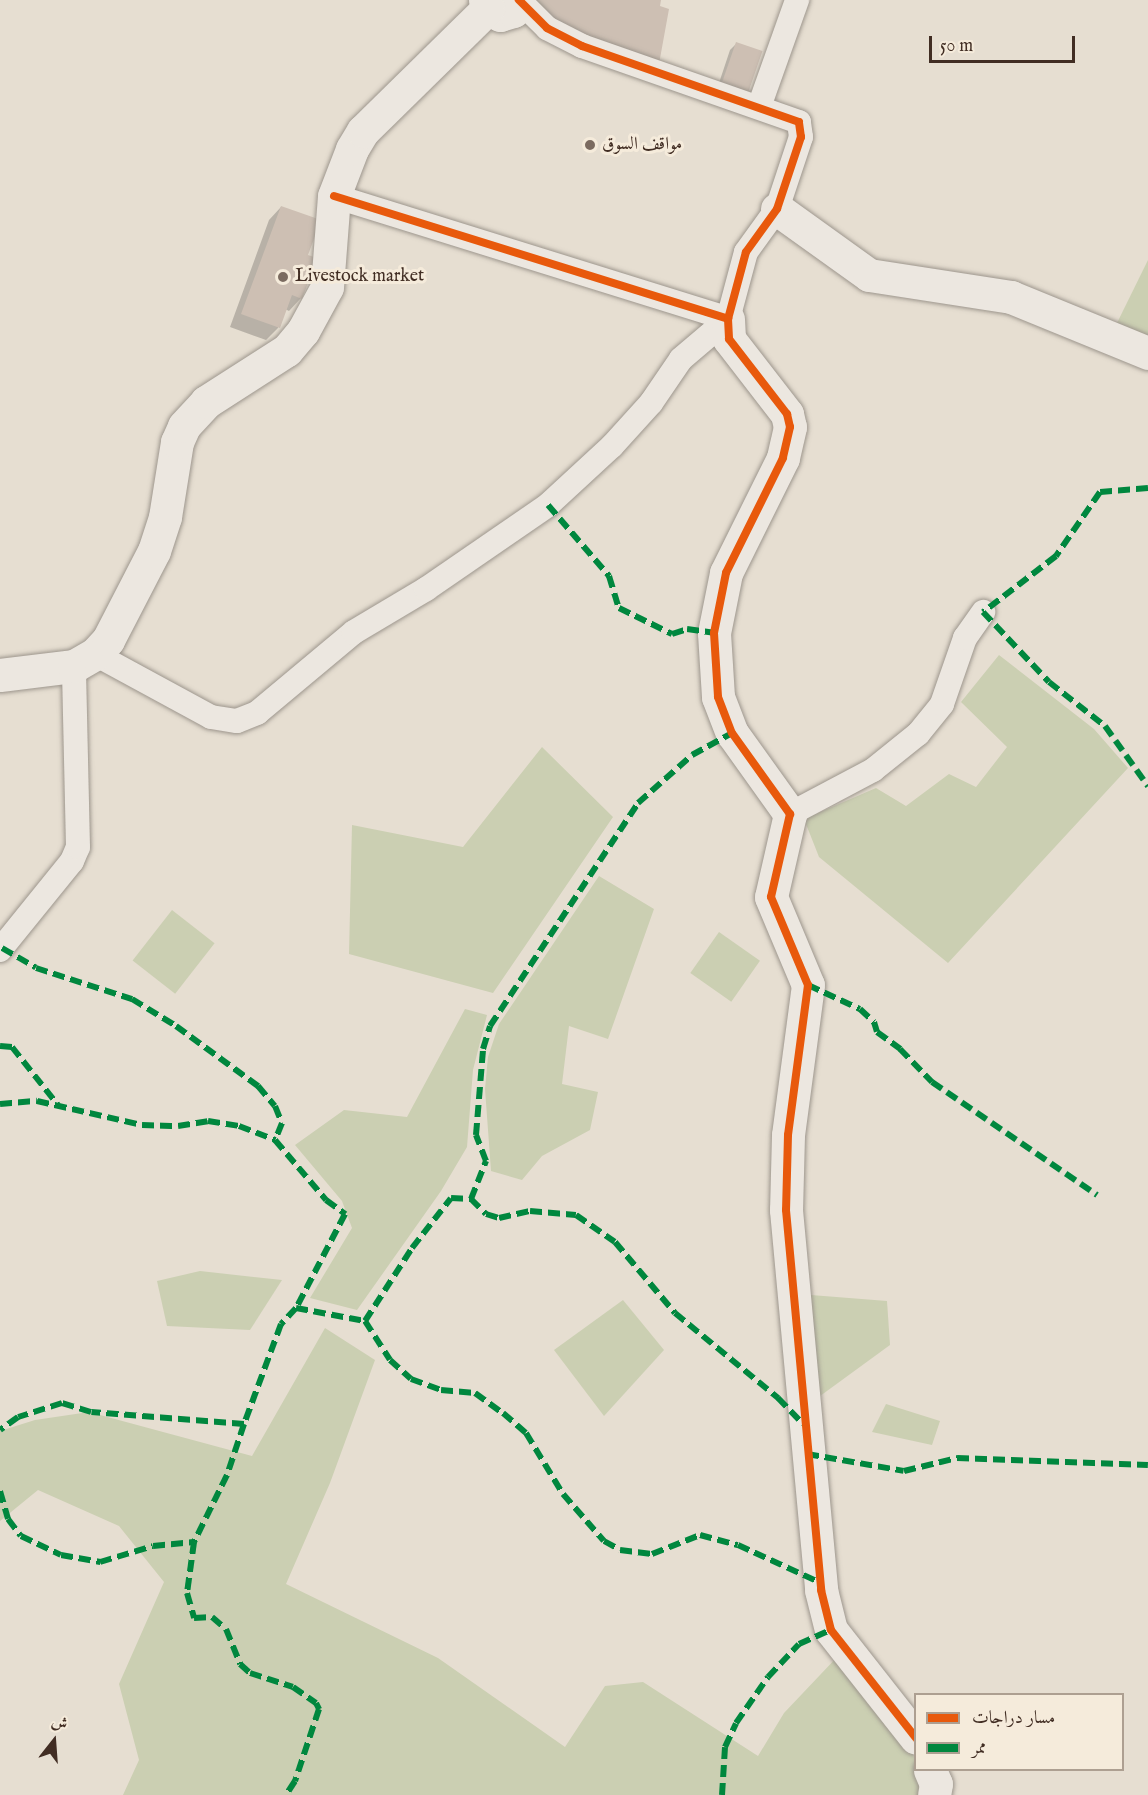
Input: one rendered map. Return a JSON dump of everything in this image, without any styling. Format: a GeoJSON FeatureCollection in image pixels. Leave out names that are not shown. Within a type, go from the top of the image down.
{"type":"FeatureCollection","features":[{"type":"Feature","properties":{"kind":"street"},"geometry":{"type":"LineString","coordinates":[[759,106],[797,0]]}},
{"type":"Feature","properties":{"kind":"street"},"geometry":{"type":"LineString","coordinates":[[0,950],[72,861],[78,847],[84,660],[117,626],[154,551],[165,517],[177,442],[184,426],[206,402],[287,350],[318,309],[332,267],[334,196],[345,164],[363,131],[504,4],[601,54],[794,118],[802,128],[777,209],[746,252],[728,319],[729,339],[787,414],[790,427],[783,458],[726,573],[714,633],[717,697],[732,733],[790,814],[771,897],[808,985],[788,1135],[786,1210],[803,1424],[821,1590],[831,1630],[914,1737]]}},
{"type":"Feature","properties":{"kind":"street"},"geometry":{"type":"LineString","coordinates":[[334,196],[728,319]]}},
{"type":"Feature","properties":{"kind":"street"},"geometry":{"type":"LineString","coordinates":[[777,209],[869,275],[1011,297],[1148,353]]}},
{"type":"Feature","properties":{"kind":"street"},"geometry":{"type":"LineString","coordinates":[[0,675],[84,660],[211,717],[237,721],[257,713],[354,632],[426,589],[548,505],[612,446],[651,403],[681,359],[728,319]]}},
{"type":"Feature","properties":{"kind":"street"},"geometry":{"type":"LineString","coordinates":[[790,814],[873,770],[918,734],[942,704],[965,638],[983,612]]}},
{"type":"Feature","properties":{"kind":"street"},"geometry":{"type":"LineString","coordinates":[[930,1771],[936,1785],[934,1795]]}},
{"type":"Feature","properties":{"kind":"green space"},"geometry":{"type":"Polygon","coordinates":[[[1148,260],[1148,341],[1117,323],[1148,260]]]}},
{"type":"Feature","properties":{"kind":"green space"},"geometry":{"type":"Polygon","coordinates":[[[999,655],[1094,729],[1128,768],[948,963],[819,857],[804,819],[876,788],[906,806],[949,774],[976,787],[1007,747],[961,702],[999,655]]]}},
{"type":"Feature","properties":{"kind":"green space"},"geometry":{"type":"Polygon","coordinates":[[[542,747],[613,817],[493,993],[349,954],[352,825],[463,847],[542,747]]]}},
{"type":"Feature","properties":{"kind":"green space"},"geometry":{"type":"Polygon","coordinates":[[[599,876],[654,909],[608,1039],[569,1026],[562,1084],[598,1092],[590,1130],[542,1156],[522,1180],[491,1171],[485,1089],[488,1057],[499,1024],[599,876]]]}},
{"type":"Feature","properties":{"kind":"green space"},"geometry":{"type":"Polygon","coordinates":[[[172,910],[215,943],[175,994],[133,960],[172,910]]]}},
{"type":"Feature","properties":{"kind":"green space"},"geometry":{"type":"Polygon","coordinates":[[[719,932],[760,961],[731,1002],[690,973],[719,932]]]}},
{"type":"Feature","properties":{"kind":"green space"},"geometry":{"type":"Polygon","coordinates":[[[465,1009],[487,1015],[473,1070],[467,1147],[441,1191],[357,1310],[310,1298],[352,1228],[342,1201],[295,1145],[344,1110],[407,1117],[465,1009]]]}},
{"type":"Feature","properties":{"kind":"green space"},"geometry":{"type":"Polygon","coordinates":[[[200,1271],[282,1280],[250,1330],[167,1326],[157,1281],[200,1271]]]}},
{"type":"Feature","properties":{"kind":"green space"},"geometry":{"type":"Polygon","coordinates":[[[811,1295],[887,1301],[890,1345],[816,1399],[811,1295]]]}},
{"type":"Feature","properties":{"kind":"green space"},"geometry":{"type":"Polygon","coordinates":[[[623,1300],[664,1350],[604,1416],[554,1350],[623,1300]]]}},
{"type":"Feature","properties":{"kind":"green space"},"geometry":{"type":"Polygon","coordinates":[[[325,1328],[375,1360],[330,1483],[286,1584],[438,1658],[565,1747],[605,1686],[643,1682],[758,1756],[784,1713],[838,1656],[910,1743],[914,1758],[914,1771],[918,1771],[924,1795],[123,1795],[139,1760],[119,1684],[164,1582],[119,1526],[38,1490],[0,1521],[0,1431],[35,1420],[89,1412],[252,1456],[325,1328]]]}},
{"type":"Feature","properties":{"kind":"green space"},"geometry":{"type":"Polygon","coordinates":[[[886,1404],[940,1421],[932,1445],[872,1432],[886,1404]]]}},
{"type":"Feature","properties":{"kind":"building"},"geometry":{"type":"Polygon","coordinates":[[[524,0],[661,0],[660,6],[669,9],[659,64],[586,41],[524,0]]]}},
{"type":"Feature","properties":{"kind":"building"},"geometry":{"type":"Polygon","coordinates":[[[736,42],[762,51],[748,93],[722,84],[736,42]]]}},
{"type":"Feature","properties":{"kind":"building","name":"Livestock market"},"geometry":{"type":"Polygon","coordinates":[[[281,206],[321,220],[308,255],[317,258],[302,299],[292,295],[280,328],[241,314],[281,206]]]}},
{"type":"Feature","properties":{"kind":"marked path"},"geometry":{"type":"LineString","coordinates":[[1148,488],[1100,492],[1056,556],[983,612],[1049,682],[1105,726],[1148,786]]}},
{"type":"Feature","properties":{"kind":"marked path"},"geometry":{"type":"LineString","coordinates":[[548,505],[609,576],[619,608],[672,634],[687,629],[714,633]]}},
{"type":"Feature","properties":{"kind":"marked path"},"geometry":{"type":"LineString","coordinates":[[471,1199],[486,1161],[476,1135],[483,1049],[490,1026],[638,803],[692,755],[732,733]]}},
{"type":"Feature","properties":{"kind":"marked path"},"geometry":{"type":"LineString","coordinates":[[2,948],[36,968],[132,999],[176,1026],[258,1086],[275,1106],[282,1123],[275,1140]]}},
{"type":"Feature","properties":{"kind":"marked path"},"geometry":{"type":"LineString","coordinates":[[808,985],[860,1009],[874,1022],[877,1032],[900,1049],[932,1082],[1097,1195]]}},
{"type":"Feature","properties":{"kind":"marked path"},"geometry":{"type":"LineString","coordinates":[[0,1046],[12,1047],[58,1105]]}},
{"type":"Feature","properties":{"kind":"marked path"},"geometry":{"type":"LineString","coordinates":[[0,1104],[37,1101],[142,1125],[178,1126],[208,1121],[239,1126],[275,1140],[326,1200],[345,1214],[296,1308],[281,1324],[244,1424],[91,1412],[62,1403],[18,1417],[0,1430]]}},
{"type":"Feature","properties":{"kind":"marked path"},"geometry":{"type":"LineString","coordinates":[[365,1321],[412,1248],[451,1198],[471,1199],[486,1214],[499,1218],[530,1211],[576,1215],[615,1242],[675,1313],[778,1398],[803,1424]]}},
{"type":"Feature","properties":{"kind":"marked path"},"geometry":{"type":"LineString","coordinates":[[296,1308],[365,1321],[390,1360],[411,1379],[441,1390],[475,1393],[503,1413],[526,1433],[563,1494],[604,1541],[620,1550],[652,1554],[700,1535],[738,1545],[821,1583]]}},
{"type":"Feature","properties":{"kind":"marked path"},"geometry":{"type":"LineString","coordinates":[[244,1424],[227,1475],[194,1542],[187,1593],[194,1618],[212,1617],[226,1629],[240,1664],[250,1673],[293,1687],[316,1703],[319,1709],[295,1781],[286,1795]]}},
{"type":"Feature","properties":{"kind":"marked path"},"geometry":{"type":"LineString","coordinates":[[807,1454],[904,1471],[957,1458],[1148,1465]]}},
{"type":"Feature","properties":{"kind":"marked path"},"geometry":{"type":"LineString","coordinates":[[0,1491],[8,1519],[21,1536],[61,1555],[100,1562],[153,1546],[194,1542]]}},
{"type":"Feature","properties":{"kind":"marked path"},"geometry":{"type":"LineString","coordinates":[[722,1795],[725,1747],[736,1723],[768,1677],[799,1644],[831,1630]]}},
{"type":"Feature","properties":{"kind":"cycle path"},"geometry":{"type":"LineString","coordinates":[[334,196],[728,319],[746,252],[777,209],[801,137],[799,122],[582,46],[547,28],[519,0]]}},
{"type":"Feature","properties":{"kind":"cycle path"},"geometry":{"type":"LineString","coordinates":[[728,319],[729,339],[787,414],[790,427],[783,458],[726,573],[714,633],[718,697],[732,733],[790,814],[771,897],[808,985],[788,1135],[786,1210],[821,1590],[831,1630],[914,1735]]}},
{"type":"Feature","properties":{"kind":"place","name":"مواقف السوق"},"geometry":{"type":"Point","coordinates":[590,145]}},
{"type":"Feature","properties":{"kind":"place","name":"Livestock market"},"geometry":{"type":"Point","coordinates":[283,277]}}]}
